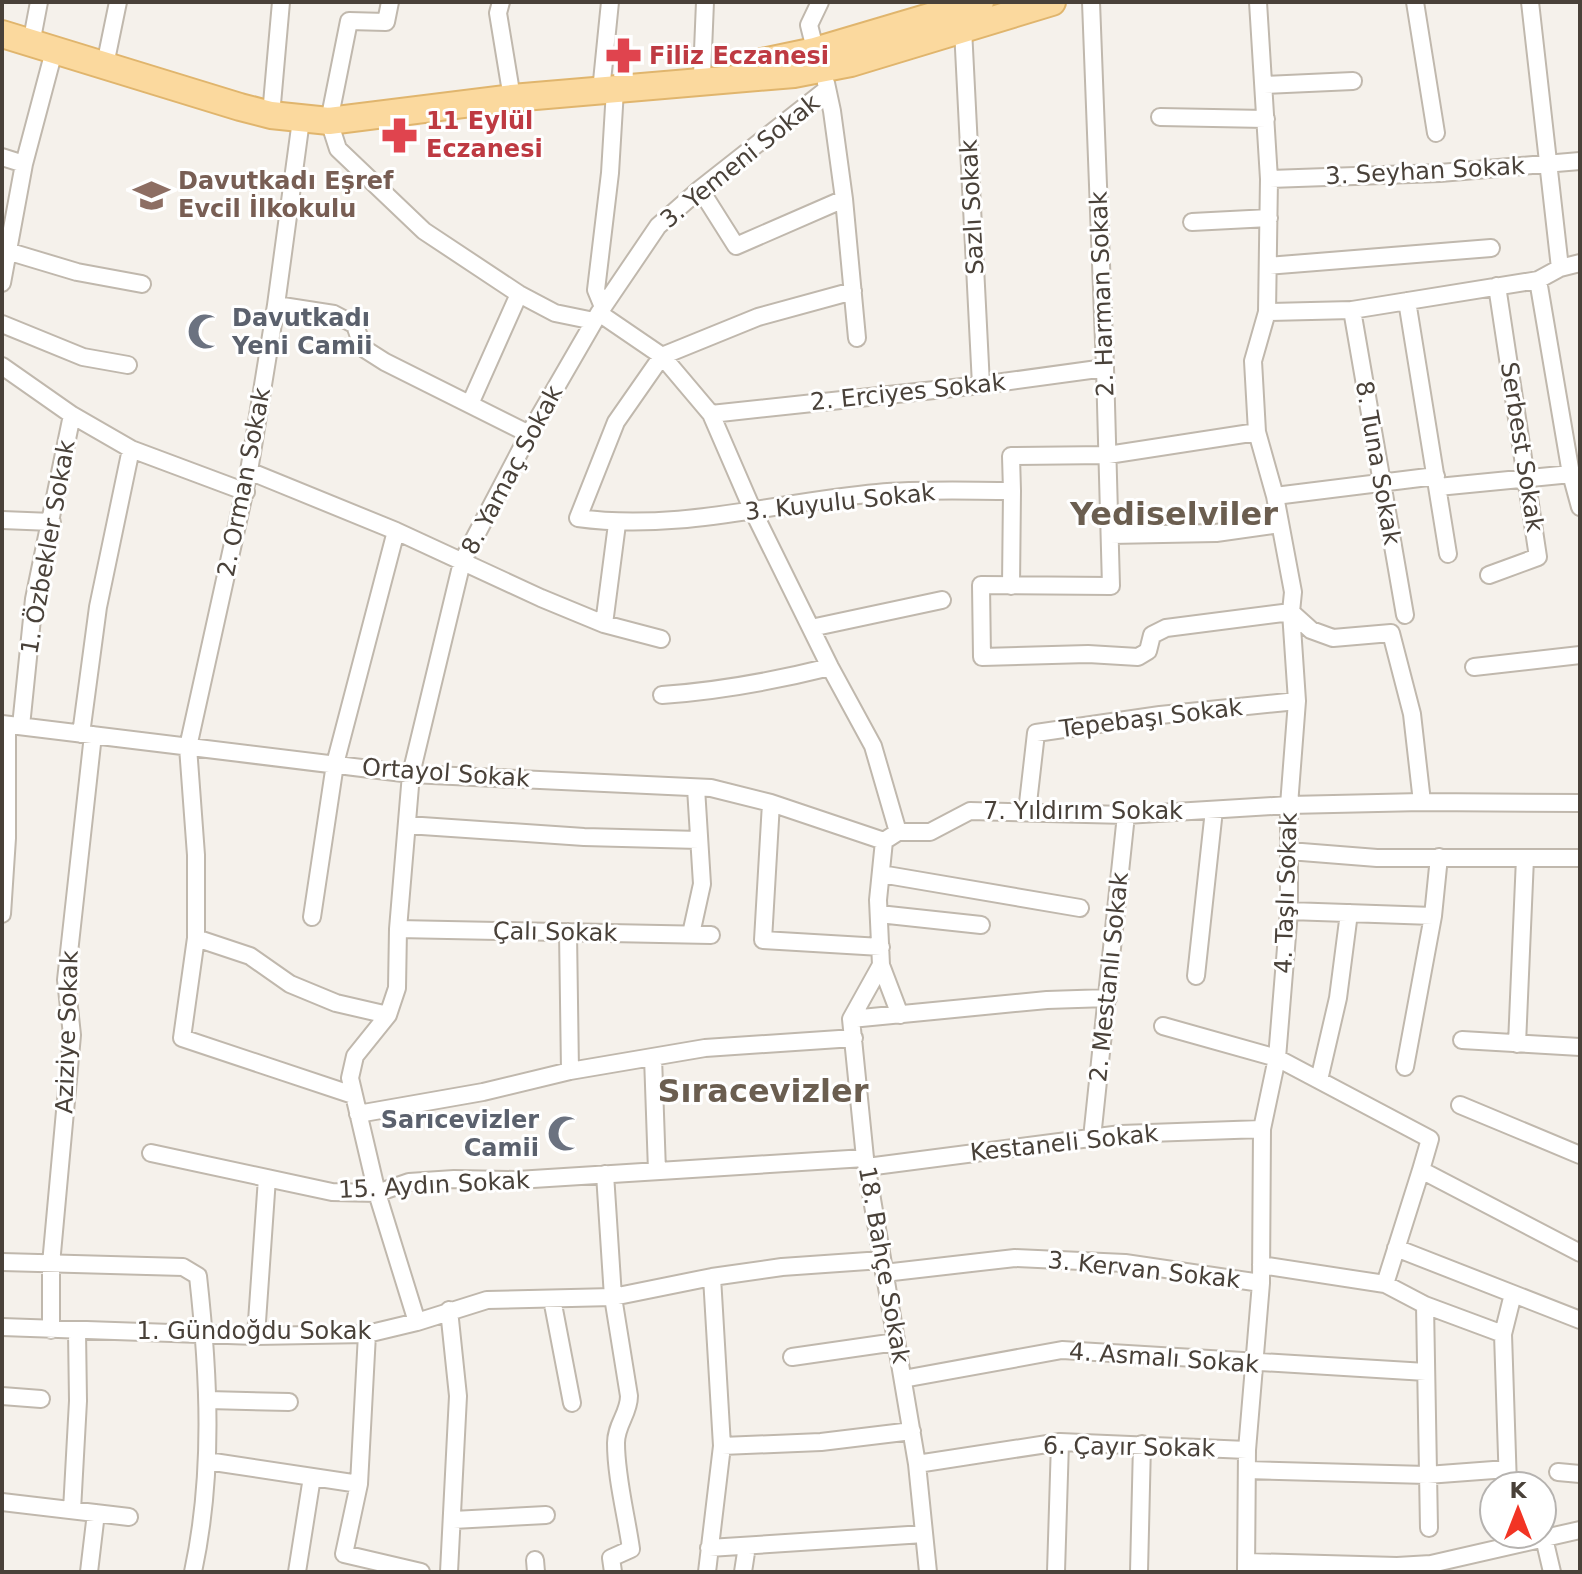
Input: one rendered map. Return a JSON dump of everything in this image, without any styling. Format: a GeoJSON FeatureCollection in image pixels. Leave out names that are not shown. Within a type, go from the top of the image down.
{"type":"FeatureCollection","features":[{"type":"Feature","properties":{"kind":"main road"},"geometry":{"type":"LineString","coordinates":[[2,34],[271,115],[329,121],[512,98],[821,70],[851,63],[965,10],[1052,2]]}},
{"type":"Feature","properties":{"kind":"main road"},"geometry":{"type":"LineString","coordinates":[[619,90],[702,75],[821,70]]}},
{"type":"Feature","properties":{"kind":"street"},"geometry":{"type":"LineString","coordinates":[[2,283],[42,48],[39,2]]}},
{"type":"Feature","properties":{"kind":"street"},"geometry":{"type":"LineString","coordinates":[[105,65],[118,2]]}},
{"type":"Feature","properties":{"kind":"street"},"geometry":{"type":"LineString","coordinates":[[271,115],[281,2]]}},
{"type":"Feature","properties":{"kind":"street"},"geometry":{"type":"LineString","coordinates":[[390,2],[386,22],[349,21],[329,121],[338,149],[424,231],[519,294],[555,313],[599,314],[662,356],[711,414],[753,511],[873,746],[891,837],[881,874],[881,965],[900,1015]]}},
{"type":"Feature","properties":{"kind":"street"},"geometry":{"type":"LineString","coordinates":[[501,2],[498,13],[512,98]]}},
{"type":"Feature","properties":{"kind":"street"},"geometry":{"type":"LineString","coordinates":[[599,314],[596,290],[619,90],[610,2]]}},
{"type":"Feature","properties":{"kind":"street"},"geometry":{"type":"LineString","coordinates":[[702,75],[705,2]]}},
{"type":"Feature","properties":{"kind":"street"},"geometry":{"type":"LineString","coordinates":[[820,2],[809,25],[821,70],[844,199],[857,338]]}},
{"type":"Feature","properties":{"kind":"street","name":"2. Harman Sokak"},"geometry":{"type":"LineString","coordinates":[[1011,586],[1111,586],[1091,2]]}},
{"type":"Feature","properties":{"kind":"street","name":"4. Taşlı Sokak"},"geometry":{"type":"LineString","coordinates":[[1246,1567],[1247,1450],[1261,1283],[1262,1129],[1277,1058],[1289,911],[1289,805],[1297,701],[1291,612],[1293,592],[1275,496],[1257,432],[1253,361],[1267,312],[1269,218],[1258,2]]}},
{"type":"Feature","properties":{"kind":"street"},"geometry":{"type":"LineString","coordinates":[[1415,2],[1436,133]]}},
{"type":"Feature","properties":{"kind":"street"},"geometry":{"type":"LineString","coordinates":[[1530,2],[1560,268]]}},
{"type":"Feature","properties":{"kind":"street","name":"Sazlı Sokak"},"geometry":{"type":"LineString","coordinates":[[965,10],[981,385]]}},
{"type":"Feature","properties":{"kind":"street","name":"3. Yemeni Sokak"},"geometry":{"type":"LineString","coordinates":[[599,314],[658,226],[821,70]]}},
{"type":"Feature","properties":{"kind":"street"},"geometry":{"type":"LineString","coordinates":[[1264,85],[1353,81]]}},
{"type":"Feature","properties":{"kind":"street"},"geometry":{"type":"LineString","coordinates":[[1160,117],[1266,119]]}},
{"type":"Feature","properties":{"kind":"street","name":"2. Orman Sokak"},"geometry":{"type":"LineString","coordinates":[[301,120],[246,492],[188,747],[196,855],[196,938],[182,1038],[353,1095]]}},
{"type":"Feature","properties":{"kind":"street"},"geometry":{"type":"LineString","coordinates":[[2,157],[24,164]]}},
{"type":"Feature","properties":{"kind":"street","name":"3. Seyhan Sokak"},"geometry":{"type":"LineString","coordinates":[[1269,179],[1440,173],[1580,161]]}},
{"type":"Feature","properties":{"kind":"street"},"geometry":{"type":"LineString","coordinates":[[700,189],[736,246],[844,199]]}},
{"type":"Feature","properties":{"kind":"street"},"geometry":{"type":"LineString","coordinates":[[1192,222],[1269,218]]}},
{"type":"Feature","properties":{"kind":"street"},"geometry":{"type":"LineString","coordinates":[[1268,266],[1491,248]]}},
{"type":"Feature","properties":{"kind":"street"},"geometry":{"type":"LineString","coordinates":[[7,251],[77,272],[142,284]]}},
{"type":"Feature","properties":{"kind":"street"},"geometry":{"type":"LineString","coordinates":[[1267,312],[1352,310],[1538,280],[1560,268],[1580,263]]}},
{"type":"Feature","properties":{"kind":"street"},"geometry":{"type":"LineString","coordinates":[[1538,280],[1571,474],[1580,507]]}},
{"type":"Feature","properties":{"kind":"street","name":"Serbest Sokak"},"geometry":{"type":"LineString","coordinates":[[1489,575],[1538,557],[1497,286]]}},
{"type":"Feature","properties":{"kind":"street"},"geometry":{"type":"LineString","coordinates":[[662,356],[758,317],[853,291]]}},
{"type":"Feature","properties":{"kind":"street"},"geometry":{"type":"LineString","coordinates":[[470,404],[519,294]]}},
{"type":"Feature","properties":{"kind":"street"},"geometry":{"type":"LineString","coordinates":[[1407,301],[1448,554]]}},
{"type":"Feature","properties":{"kind":"street"},"geometry":{"type":"LineString","coordinates":[[276,305],[334,314],[355,325],[363,348],[385,362],[529,434]]}},
{"type":"Feature","properties":{"kind":"street","name":"8. Tuna Sokak"},"geometry":{"type":"LineString","coordinates":[[1352,310],[1405,615]]}},
{"type":"Feature","properties":{"kind":"street","name":"8. Yamaç Sokak"},"geometry":{"type":"LineString","coordinates":[[388,1015],[397,988],[398,929],[411,774],[462,562],[529,434],[599,314]]}},
{"type":"Feature","properties":{"kind":"street"},"geometry":{"type":"LineString","coordinates":[[2,324],[83,357],[128,365]]}},
{"type":"Feature","properties":{"kind":"street","name":"3. Kuyulu Sokak"},"geometry":{"type":"LineString","coordinates":[[662,356],[616,422],[578,518],[617,524],[753,511],[876,493],[1012,491]]}},
{"type":"Feature","properties":{"kind":"street"},"geometry":{"type":"LineString","coordinates":[[2,366],[72,415],[131,449],[246,492]]}},
{"type":"Feature","properties":{"kind":"street","name":"2. Erciyes Sokak"},"geometry":{"type":"LineString","coordinates":[[711,414],[981,385],[1105,368]]}},
{"type":"Feature","properties":{"kind":"street","name":"1. Özbekler Sokak"},"geometry":{"type":"LineString","coordinates":[[2,914],[10,725],[72,415]]}},
{"type":"Feature","properties":{"kind":"street"},"geometry":{"type":"LineString","coordinates":[[1257,432],[1108,455],[1011,456],[1011,586],[981,585],[982,657],[1088,654],[1138,657],[1148,651],[1152,635],[1166,628],[1291,612],[1311,630],[1333,638],[1391,633],[1412,714],[1422,802]]}},
{"type":"Feature","properties":{"kind":"street","name":"Aziziye Sokak"},"geometry":{"type":"LineString","coordinates":[[51,1330],[51,1264],[72,1035],[66,980],[98,607],[131,449]]}},
{"type":"Feature","properties":{"kind":"street"},"geometry":{"type":"LineString","coordinates":[[249,471],[396,531],[604,624],[661,639]]}},
{"type":"Feature","properties":{"kind":"street"},"geometry":{"type":"LineString","coordinates":[[1275,496],[1380,484],[1526,479],[1571,474]]}},
{"type":"Feature","properties":{"kind":"street"},"geometry":{"type":"LineString","coordinates":[[2,520],[52,522]]}},
{"type":"Feature","properties":{"kind":"street"},"geometry":{"type":"LineString","coordinates":[[604,624],[617,524]]}},
{"type":"Feature","properties":{"kind":"street"},"geometry":{"type":"LineString","coordinates":[[1110,535],[1216,533],[1280,524]]}},
{"type":"Feature","properties":{"kind":"street"},"geometry":{"type":"LineString","coordinates":[[312,917],[335,764],[396,531]]}},
{"type":"Feature","properties":{"kind":"street"},"geometry":{"type":"LineString","coordinates":[[811,628],[942,600]]}},
{"type":"Feature","properties":{"kind":"street"},"geometry":{"type":"LineString","coordinates":[[1474,667],[1580,655]]}},
{"type":"Feature","properties":{"kind":"street"},"geometry":{"type":"LineString","coordinates":[[662,695],[772,681],[830,667]]}},
{"type":"Feature","properties":{"kind":"street","name":"Tepebaşı Sokak"},"geometry":{"type":"LineString","coordinates":[[1027,812],[1036,733],[1160,715],[1297,701]]}},
{"type":"Feature","properties":{"kind":"street","name":"Ortayol Sokak"},"geometry":{"type":"LineString","coordinates":[[10,725],[411,774],[711,788],[891,837]]}},
{"type":"Feature","properties":{"kind":"street"},"geometry":{"type":"LineString","coordinates":[[691,934],[702,884],[696,788]]}},
{"type":"Feature","properties":{"kind":"street"},"geometry":{"type":"LineString","coordinates":[[771,803],[763,940],[881,947]]}},
{"type":"Feature","properties":{"kind":"street","name":"7. Yıldırım Sokak"},"geometry":{"type":"LineString","coordinates":[[891,837],[930,832],[970,811],[1126,815],[1289,805],[1580,803]]}},
{"type":"Feature","properties":{"kind":"street"},"geometry":{"type":"LineString","coordinates":[[1196,976],[1214,810]]}},
{"type":"Feature","properties":{"kind":"street","name":"2. Mestanlı Sokak"},"geometry":{"type":"LineString","coordinates":[[1092,1138],[1126,815]]}},
{"type":"Feature","properties":{"kind":"street"},"geometry":{"type":"LineString","coordinates":[[407,825],[584,837],[699,840]]}},
{"type":"Feature","properties":{"kind":"street"},"geometry":{"type":"LineString","coordinates":[[1289,851],[1377,858],[1580,858]]}},
{"type":"Feature","properties":{"kind":"street"},"geometry":{"type":"LineString","coordinates":[[1405,1067],[1433,916],[1439,857]]}},
{"type":"Feature","properties":{"kind":"street"},"geometry":{"type":"LineString","coordinates":[[1517,1044],[1525,858]]}},
{"type":"Feature","properties":{"kind":"street"},"geometry":{"type":"LineString","coordinates":[[881,874],[1080,908]]}},
{"type":"Feature","properties":{"kind":"street"},"geometry":{"type":"LineString","coordinates":[[1289,911],[1433,916]]}},
{"type":"Feature","properties":{"kind":"street"},"geometry":{"type":"LineString","coordinates":[[1319,1080],[1338,998],[1349,913]]}},
{"type":"Feature","properties":{"kind":"street"},"geometry":{"type":"LineString","coordinates":[[879,914],[981,925]]}},
{"type":"Feature","properties":{"kind":"street","name":"Çalı Sokak"},"geometry":{"type":"LineString","coordinates":[[398,929],[711,935]]}},
{"type":"Feature","properties":{"kind":"street"},"geometry":{"type":"LineString","coordinates":[[568,932],[570,1071]]}},
{"type":"Feature","properties":{"kind":"street"},"geometry":{"type":"LineString","coordinates":[[196,938],[250,956],[290,984],[336,1003],[388,1015],[355,1056],[350,1078],[377,1193],[417,1322]]}},
{"type":"Feature","properties":{"kind":"street"},"geometry":{"type":"LineString","coordinates":[[851,1019],[881,965]]}},
{"type":"Feature","properties":{"kind":"street"},"geometry":{"type":"LineString","coordinates":[[851,1019],[1047,1000],[1108,998]]}},
{"type":"Feature","properties":{"kind":"street","name":"18. Bahçe Sokak"},"geometry":{"type":"LineString","coordinates":[[851,1019],[866,1162],[917,1464],[928,1572]]}},
{"type":"Feature","properties":{"kind":"street"},"geometry":{"type":"LineString","coordinates":[[1163,1026],[1277,1058],[1430,1139],[1385,1284]]}},
{"type":"Feature","properties":{"kind":"street"},"geometry":{"type":"LineString","coordinates":[[358,1114],[483,1092],[570,1071],[705,1048],[854,1038]]}},
{"type":"Feature","properties":{"kind":"street"},"geometry":{"type":"LineString","coordinates":[[1462,1040],[1580,1047]]}},
{"type":"Feature","properties":{"kind":"street"},"geometry":{"type":"LineString","coordinates":[[653,1057],[657,1171]]}},
{"type":"Feature","properties":{"kind":"street"},"geometry":{"type":"LineString","coordinates":[[1460,1105],[1580,1155]]}},
{"type":"Feature","properties":{"kind":"street","name":"Kestaneli Sokak"},"geometry":{"type":"LineString","coordinates":[[866,1162],[1121,1134],[1262,1129]]}},
{"type":"Feature","properties":{"kind":"street","name":"15. Aydın Sokak"},"geometry":{"type":"LineString","coordinates":[[151,1153],[332,1192],[377,1193],[409,1182],[454,1179],[517,1180],[866,1162]]}},
{"type":"Feature","properties":{"kind":"street"},"geometry":{"type":"LineString","coordinates":[[1421,1170],[1580,1253]]}},
{"type":"Feature","properties":{"kind":"street"},"geometry":{"type":"LineString","coordinates":[[605,1174],[613,1297],[629,1396],[629,1408],[617,1426],[616,1445],[631,1549],[611,1558],[613,1572]]}},
{"type":"Feature","properties":{"kind":"street"},"geometry":{"type":"LineString","coordinates":[[256,1336],[267,1178]]}},
{"type":"Feature","properties":{"kind":"street"},"geometry":{"type":"LineString","coordinates":[[1396,1248],[1580,1320]]}},
{"type":"Feature","properties":{"kind":"street","name":"3. Kervan Sokak"},"geometry":{"type":"LineString","coordinates":[[883,1266],[1015,1258],[1125,1263],[1261,1283]]}},
{"type":"Feature","properties":{"kind":"street"},"geometry":{"type":"LineString","coordinates":[[2,1262],[183,1267],[198,1276],[205,1334],[207,1461],[203,1526],[193,1572]]}},
{"type":"Feature","properties":{"kind":"street"},"geometry":{"type":"LineString","coordinates":[[1261,1265],[1385,1284],[1425,1305],[1503,1334]]}},
{"type":"Feature","properties":{"kind":"street","name":"1. Gündoğdu Sokak"},"geometry":{"type":"LineString","coordinates":[[2,1327],[256,1336],[367,1334],[487,1300],[613,1297],[782,1267],[883,1266]]}},
{"type":"Feature","properties":{"kind":"street"},"geometry":{"type":"LineString","coordinates":[[707,1572],[722,1446],[712,1277]]}},
{"type":"Feature","properties":{"kind":"street"},"geometry":{"type":"LineString","coordinates":[[1507,1470],[1503,1334],[1513,1294]]}},
{"type":"Feature","properties":{"kind":"street"},"geometry":{"type":"LineString","coordinates":[[552,1299],[572,1403]]}},
{"type":"Feature","properties":{"kind":"street"},"geometry":{"type":"LineString","coordinates":[[1425,1305],[1429,1528]]}},
{"type":"Feature","properties":{"kind":"street"},"geometry":{"type":"LineString","coordinates":[[449,1310],[458,1396],[449,1572]]}},
{"type":"Feature","properties":{"kind":"street"},"geometry":{"type":"LineString","coordinates":[[72,1510],[78,1401],[77,1331]]}},
{"type":"Feature","properties":{"kind":"street"},"geometry":{"type":"LineString","coordinates":[[367,1334],[359,1484],[344,1554],[421,1572]]}},
{"type":"Feature","properties":{"kind":"street"},"geometry":{"type":"LineString","coordinates":[[792,1357],[896,1342]]}},
{"type":"Feature","properties":{"kind":"street","name":"4. Asmalı Sokak"},"geometry":{"type":"LineString","coordinates":[[903,1379],[1062,1350],[1253,1364],[1426,1372]]}},
{"type":"Feature","properties":{"kind":"street"},"geometry":{"type":"LineString","coordinates":[[2,1396],[41,1399]]}},
{"type":"Feature","properties":{"kind":"street"},"geometry":{"type":"LineString","coordinates":[[208,1400],[289,1402]]}},
{"type":"Feature","properties":{"kind":"street"},"geometry":{"type":"LineString","coordinates":[[722,1446],[821,1442],[912,1431]]}},
{"type":"Feature","properties":{"kind":"street"},"geometry":{"type":"LineString","coordinates":[[1056,1572],[1060,1442]]}},
{"type":"Feature","properties":{"kind":"street","name":"6. Çayır Sokak"},"geometry":{"type":"LineString","coordinates":[[917,1464],[1060,1442],[1247,1450]]}},
{"type":"Feature","properties":{"kind":"street"},"geometry":{"type":"LineString","coordinates":[[1139,1572],[1142,1444]]}},
{"type":"Feature","properties":{"kind":"street"},"geometry":{"type":"LineString","coordinates":[[207,1461],[359,1484]]}},
{"type":"Feature","properties":{"kind":"street"},"geometry":{"type":"LineString","coordinates":[[1247,1470],[1478,1477]]}},
{"type":"Feature","properties":{"kind":"street"},"geometry":{"type":"LineString","coordinates":[[1558,1472],[1580,1474]]}},
{"type":"Feature","properties":{"kind":"street"},"geometry":{"type":"LineString","coordinates":[[297,1572],[312,1477]]}},
{"type":"Feature","properties":{"kind":"street"},"geometry":{"type":"LineString","coordinates":[[2,1502],[129,1517]]}},
{"type":"Feature","properties":{"kind":"street"},"geometry":{"type":"LineString","coordinates":[[89,1572],[96,1513]]}},
{"type":"Feature","properties":{"kind":"street"},"geometry":{"type":"LineString","coordinates":[[453,1520],[546,1515]]}},
{"type":"Feature","properties":{"kind":"street"},"geometry":{"type":"LineString","coordinates":[[1558,1535],[1580,1530]]}},
{"type":"Feature","properties":{"kind":"street"},"geometry":{"type":"LineString","coordinates":[[709,1548],[924,1534]]}},
{"type":"Feature","properties":{"kind":"street"},"geometry":{"type":"LineString","coordinates":[[743,1572],[747,1546]]}},
{"type":"Feature","properties":{"kind":"street"},"geometry":{"type":"LineString","coordinates":[[1246,1567],[1397,1569],[1431,1564],[1464,1564],[1507,1550]]}},
{"type":"Feature","properties":{"kind":"street"},"geometry":{"type":"LineString","coordinates":[[1547,1550],[1552,1572]]}},
{"type":"Feature","properties":{"kind":"place","name":"Filiz Eczanesi"},"geometry":{"type":"Point","coordinates":[623,56]}},
{"type":"Feature","properties":{"kind":"place","name":"11 Eylül Eczanesi"},"geometry":{"type":"Point","coordinates":[400,135]}},
{"type":"Feature","properties":{"kind":"place","name":"Davutkadı Eşref Evcil İlkokulu"},"geometry":{"type":"Point","coordinates":[152,195]}},
{"type":"Feature","properties":{"kind":"place","name":"Davutkadı Yeni Camii"},"geometry":{"type":"Point","coordinates":[206,332]}},
{"type":"Feature","properties":{"kind":"place","name":"Sarıcevizler Camii"},"geometry":{"type":"Point","coordinates":[565,1134]}},
{"type":"Feature","properties":{"kind":"district","name":"Yediselviler"},"geometry":{"type":"Point","coordinates":[1174,514]}},
{"type":"Feature","properties":{"kind":"district","name":"Sıracevizler"},"geometry":{"type":"Point","coordinates":[763,1091]}}]}
